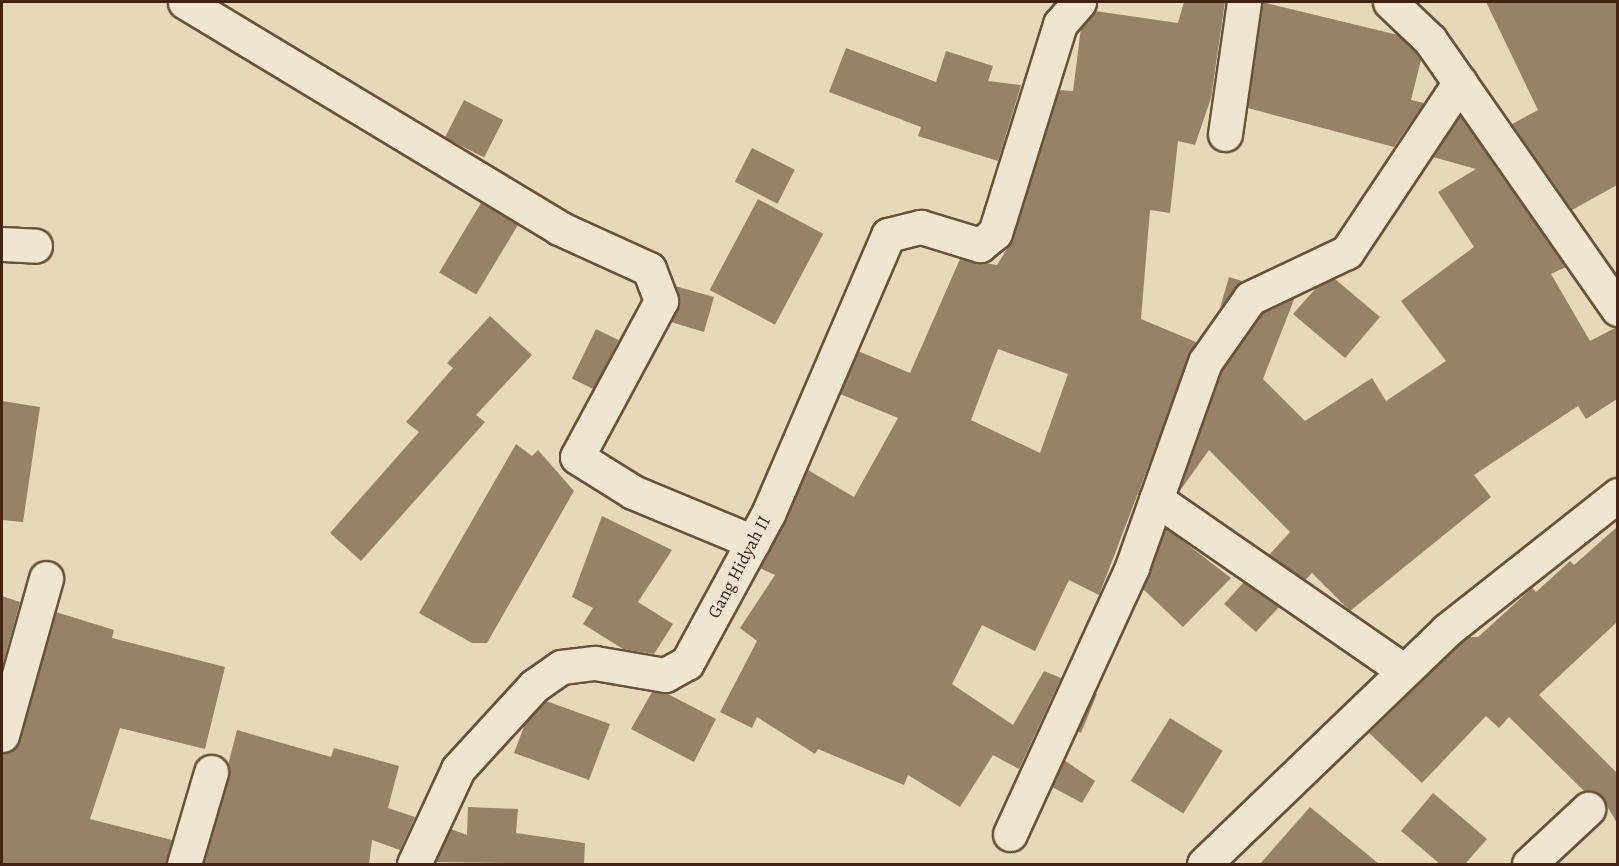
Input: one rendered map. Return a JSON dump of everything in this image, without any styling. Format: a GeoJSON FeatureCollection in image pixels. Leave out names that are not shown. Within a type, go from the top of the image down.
{"type":"FeatureCollection","features":[{"type":"Feature","properties":{"kind":"street"},"geometry":{"type":"LineString","coordinates":[[185,2],[559,228],[649,269],[661,302],[577,457],[633,492],[753,542]]}},
{"type":"Feature","properties":{"kind":"street","name":"Gang Hidyah II"},"geometry":{"type":"LineString","coordinates":[[414,864],[458,769],[534,686],[561,667],[595,663],[665,675],[687,663],[753,542],[888,235],[921,227],[980,245],[992,239],[1060,24],[1079,2]]}},
{"type":"Feature","properties":{"kind":"street"},"geometry":{"type":"LineString","coordinates":[[1225,134],[1244,2]]}},
{"type":"Feature","properties":{"kind":"street"},"geometry":{"type":"LineString","coordinates":[[1390,2],[1430,39],[1617,309]]}},
{"type":"Feature","properties":{"kind":"street"},"geometry":{"type":"LineString","coordinates":[[1010,834],[1132,567],[1205,362],[1250,298],[1347,252],[1460,82]]}},
{"type":"Feature","properties":{"kind":"street"},"geometry":{"type":"LineString","coordinates":[[2,244],[35,246]]}},
{"type":"Feature","properties":{"kind":"street"},"geometry":{"type":"LineString","coordinates":[[1203,864],[1403,670],[1617,495]]}},
{"type":"Feature","properties":{"kind":"street"},"geometry":{"type":"LineString","coordinates":[[1156,499],[1403,670]]}},
{"type":"Feature","properties":{"kind":"street"},"geometry":{"type":"LineString","coordinates":[[2,735],[46,578]]}},
{"type":"Feature","properties":{"kind":"street"},"geometry":{"type":"LineString","coordinates":[[184,864],[211,772]]}},
{"type":"Feature","properties":{"kind":"street"},"geometry":{"type":"LineString","coordinates":[[1529,864],[1588,809]]}},
{"type":"Feature","properties":{"kind":"building"},"geometry":{"type":"Polygon","coordinates":[[[1184,2],[1225,2],[1211,98],[1195,145],[1178,141],[1170,213],[1150,210],[1141,319],[1196,342],[1099,595],[1069,580],[1035,651],[982,625],[952,684],[1013,725],[1044,671],[1061,678],[1019,769],[993,755],[960,807],[908,775],[904,785],[818,749],[815,754],[757,717],[752,728],[720,712],[757,641],[740,628],[775,575],[760,568],[808,470],[854,497],[898,418],[840,394],[858,351],[910,373],[960,259],[997,265],[1013,239],[1059,90],[1073,91],[1081,28],[1095,11],[1178,23],[1184,2]],[[998,349],[971,420],[1040,453],[1068,374],[998,349]]]}},
{"type":"Feature","properties":{"kind":"building"},"geometry":{"type":"Polygon","coordinates":[[[1262,2],[1398,35],[1416,52],[1421,60],[1411,100],[1424,103],[1394,147],[1248,108],[1262,2]]]}},
{"type":"Feature","properties":{"kind":"building"},"geometry":{"type":"Polygon","coordinates":[[[1486,2],[1617,2],[1617,185],[1572,210],[1512,124],[1538,110],[1486,2]]]}},
{"type":"Feature","properties":{"kind":"building"},"geometry":{"type":"Polygon","coordinates":[[[846,48],[936,82],[946,51],[993,66],[988,81],[1021,85],[998,161],[918,136],[921,127],[829,92],[846,48]]]}},
{"type":"Feature","properties":{"kind":"building"},"geometry":{"type":"Polygon","coordinates":[[[464,100],[503,120],[484,157],[445,137],[464,100]]]}},
{"type":"Feature","properties":{"kind":"building"},"geometry":{"type":"Polygon","coordinates":[[[1460,116],[1566,267],[1551,274],[1590,341],[1617,327],[1617,399],[1586,419],[1578,406],[1474,475],[1491,497],[1350,611],[1312,573],[1305,580],[1269,555],[1290,532],[1209,450],[1179,492],[1222,371],[1262,313],[1295,297],[1263,379],[1305,421],[1372,378],[1386,401],[1446,361],[1401,301],[1474,247],[1438,192],[1476,169],[1433,157],[1460,116]]]}},
{"type":"Feature","properties":{"kind":"building"},"geometry":{"type":"Polygon","coordinates":[[[752,148],[795,170],[778,204],[735,182],[752,148]]]}},
{"type":"Feature","properties":{"kind":"building"},"geometry":{"type":"Polygon","coordinates":[[[758,199],[823,234],[775,325],[710,290],[758,199]]]}},
{"type":"Feature","properties":{"kind":"building"},"geometry":{"type":"Polygon","coordinates":[[[481,203],[518,225],[476,295],[439,272],[481,203]]]}},
{"type":"Feature","properties":{"kind":"building"},"geometry":{"type":"Polygon","coordinates":[[[1229,277],[1242,281],[1220,308],[1229,277]]]}},
{"type":"Feature","properties":{"kind":"building"},"geometry":{"type":"Polygon","coordinates":[[[1335,279],[1380,317],[1345,358],[1293,314],[1316,288],[1335,279]]]}},
{"type":"Feature","properties":{"kind":"building"},"geometry":{"type":"Polygon","coordinates":[[[675,286],[714,297],[704,332],[671,322],[680,303],[675,286]]]}},
{"type":"Feature","properties":{"kind":"building"},"geometry":{"type":"Polygon","coordinates":[[[490,316],[532,355],[476,415],[485,422],[361,561],[330,533],[419,432],[406,422],[453,368],[447,363],[490,316]]]}},
{"type":"Feature","properties":{"kind":"building"},"geometry":{"type":"Polygon","coordinates":[[[596,329],[618,340],[594,389],[572,378],[596,329]]]}},
{"type":"Feature","properties":{"kind":"building"},"geometry":{"type":"Polygon","coordinates":[[[2,401],[40,407],[23,522],[2,520],[2,401]]]}},
{"type":"Feature","properties":{"kind":"building"},"geometry":{"type":"Polygon","coordinates":[[[516,444],[532,456],[538,450],[574,491],[487,643],[472,643],[419,613],[516,444]]]}},
{"type":"Feature","properties":{"kind":"building"},"geometry":{"type":"Polygon","coordinates":[[[602,516],[672,550],[638,602],[673,624],[654,654],[623,649],[583,624],[593,608],[572,597],[602,516]]]}},
{"type":"Feature","properties":{"kind":"building"},"geometry":{"type":"Polygon","coordinates":[[[1617,527],[1617,622],[1539,695],[1617,773],[1617,823],[1601,796],[1584,791],[1509,717],[1499,728],[1486,716],[1422,783],[1369,733],[1468,637],[1478,637],[1532,588],[1536,592],[1570,561],[1574,565],[1617,527]]]}},
{"type":"Feature","properties":{"kind":"building"},"geometry":{"type":"Polygon","coordinates":[[[1166,528],[1231,578],[1183,627],[1143,589],[1166,528]]]}},
{"type":"Feature","properties":{"kind":"building"},"geometry":{"type":"Polygon","coordinates":[[[1244,582],[1279,607],[1256,632],[1224,604],[1244,582]]]}},
{"type":"Feature","properties":{"kind":"building"},"geometry":{"type":"Polygon","coordinates":[[[2,596],[20,602],[2,667],[2,596]]]}},
{"type":"Feature","properties":{"kind":"building"},"geometry":{"type":"Polygon","coordinates":[[[56,612],[114,630],[112,638],[225,667],[205,749],[120,728],[90,819],[172,840],[166,864],[2,864],[2,753],[20,740],[56,612]]]}},
{"type":"Feature","properties":{"kind":"building"},"geometry":{"type":"Polygon","coordinates":[[[652,692],[666,693],[716,719],[694,762],[631,729],[652,692]]]}},
{"type":"Feature","properties":{"kind":"building"},"geometry":{"type":"Polygon","coordinates":[[[1095,693],[1097,694],[1081,733],[1077,731],[1095,693]]]}},
{"type":"Feature","properties":{"kind":"building"},"geometry":{"type":"Polygon","coordinates":[[[546,701],[610,724],[589,780],[514,753],[525,724],[546,701]]]}},
{"type":"Feature","properties":{"kind":"building"},"geometry":{"type":"Polygon","coordinates":[[[1170,718],[1223,751],[1183,814],[1131,781],[1170,718]]]}},
{"type":"Feature","properties":{"kind":"building"},"geometry":{"type":"Polygon","coordinates":[[[237,730],[331,757],[334,748],[399,766],[388,808],[415,817],[400,850],[372,840],[369,864],[203,864],[237,730]]]}},
{"type":"Feature","properties":{"kind":"building"},"geometry":{"type":"Polygon","coordinates":[[[1064,760],[1095,781],[1082,803],[1052,787],[1064,760]]]}},
{"type":"Feature","properties":{"kind":"building"},"geometry":{"type":"Polygon","coordinates":[[[1433,793],[1487,839],[1465,864],[1440,864],[1401,831],[1433,793]]]}},
{"type":"Feature","properties":{"kind":"building"},"geometry":{"type":"Polygon","coordinates":[[[468,807],[518,809],[516,833],[585,843],[584,864],[436,862],[451,829],[467,835],[468,807]]]}},
{"type":"Feature","properties":{"kind":"building"},"geometry":{"type":"Polygon","coordinates":[[[1310,807],[1379,864],[1260,864],[1310,807]]]}}]}
